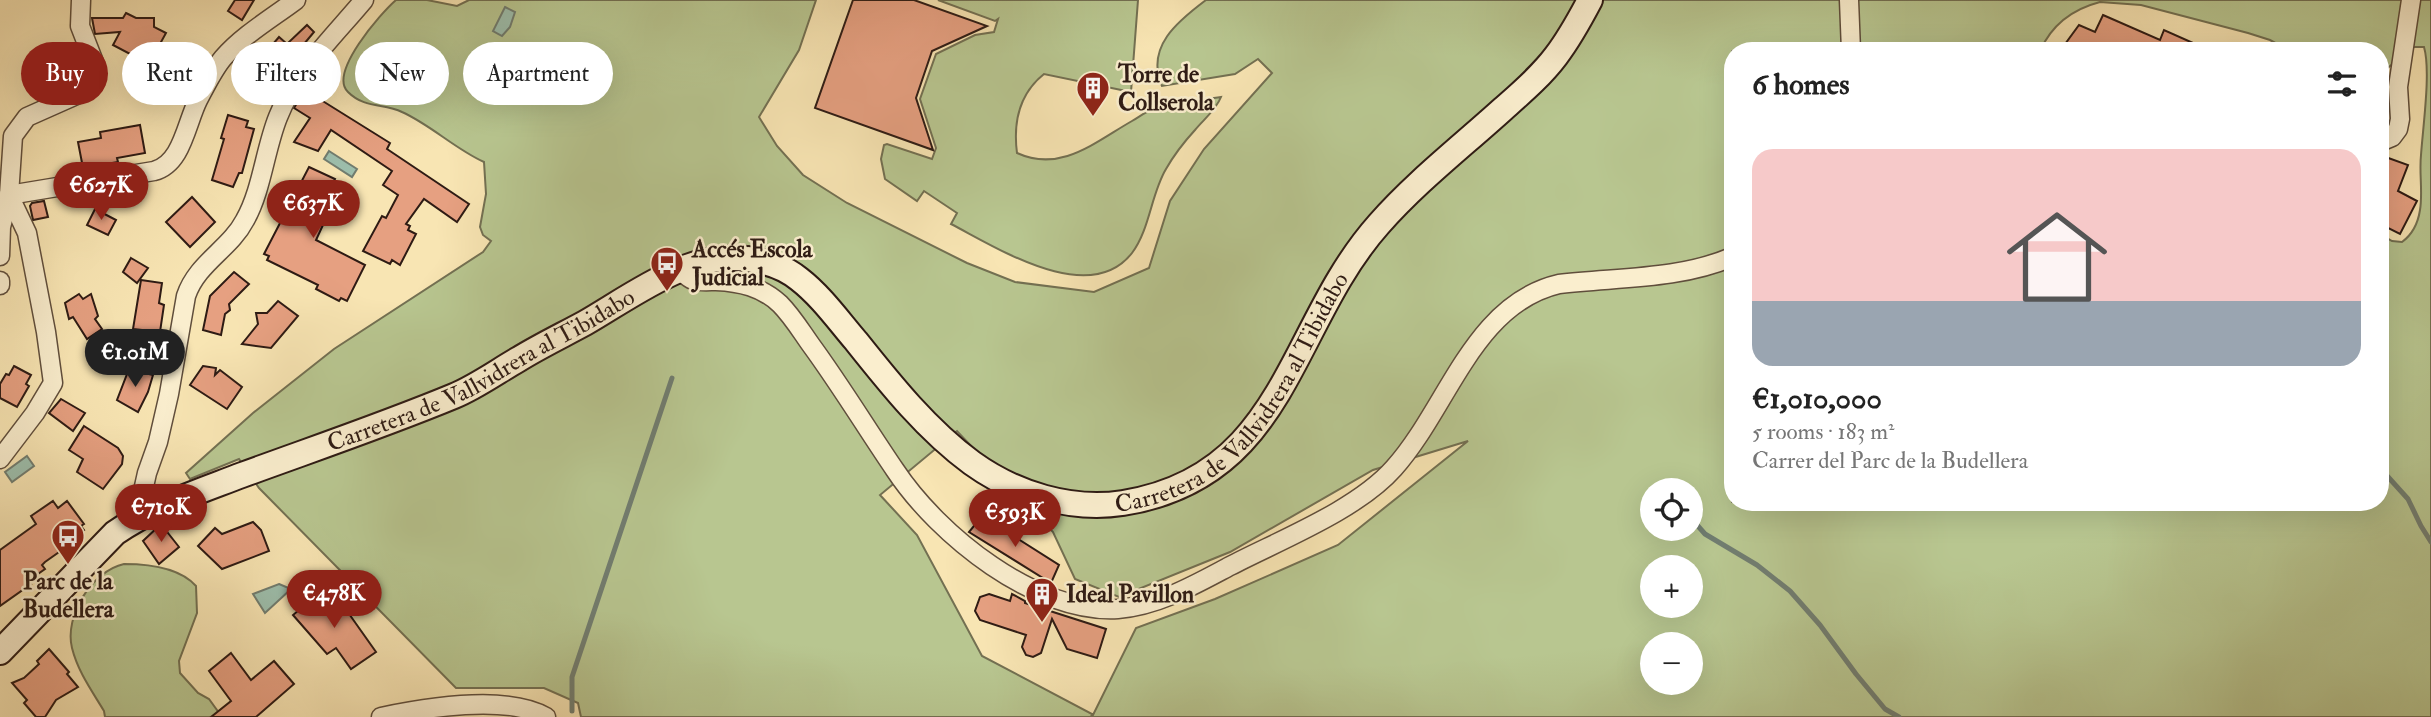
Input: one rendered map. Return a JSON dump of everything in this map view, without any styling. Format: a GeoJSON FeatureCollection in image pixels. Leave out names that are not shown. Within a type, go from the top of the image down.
{"type":"FeatureCollection","features":[{"type":"Feature","properties":{"kind":"street"},"geometry":{"type":"LineString","coordinates":[[0,256],[1,227],[9,195],[13,136],[27,117],[81,93],[93,79],[93,62],[80,26],[81,0]]}},
{"type":"Feature","properties":{"kind":"street"},"geometry":{"type":"LineString","coordinates":[[9,195],[166,167],[174,157],[197,102],[223,59],[242,40],[296,0]]}},
{"type":"Feature","properties":{"kind":"street"},"geometry":{"type":"LineString","coordinates":[[137,518],[147,472],[158,442],[186,296],[191,284],[213,256],[236,234],[246,218],[285,99],[364,0]]}},
{"type":"Feature","properties":{"kind":"street","name":"Carretera de Vallvidrera al Tibidabo"},"geometry":{"type":"LineString","coordinates":[[0,652],[115,533],[137,518],[209,487],[459,394],[679,270],[712,258],[743,258],[773,264],[798,278],[827,306],[928,426],[951,447],[994,477],[1032,494],[1073,503],[1112,504],[1145,499],[1195,479],[1227,458],[1241,445],[1271,406],[1333,293],[1373,231],[1399,202],[1525,89],[1556,57],[1590,0]]}},
{"type":"Feature","properties":{"kind":"street"},"geometry":{"type":"LineString","coordinates":[[1849,0],[1851,42]]}},
{"type":"Feature","properties":{"kind":"street"},"geometry":{"type":"LineString","coordinates":[[2389,138],[2398,129],[2400,119],[2398,87],[2411,0]]}},
{"type":"Feature","properties":{"kind":"street"},"geometry":{"type":"LineString","coordinates":[[0,459],[35,413],[52,383],[46,332],[26,233],[9,195]]}},
{"type":"Feature","properties":{"kind":"street"},"geometry":{"type":"LineString","coordinates":[[679,270],[693,280],[729,281],[755,287],[778,302],[824,363],[897,474],[941,526],[984,561],[1033,588],[1073,603],[1100,609],[1120,609],[1168,596],[1190,586],[1338,510],[1374,486],[1401,459],[1483,335],[1500,315],[1520,299],[1545,287],[1559,284],[1661,275],[1724,261]]}},
{"type":"Feature","properties":{"kind":"street"},"geometry":{"type":"LineString","coordinates":[[381,717],[433,708],[474,705],[515,706],[546,717]]}},
{"type":"Feature","properties":{"kind":"green space"},"geometry":{"type":"Polygon","coordinates":[[[396,0],[427,0],[457,6],[469,0],[816,0],[799,50],[759,117],[777,146],[803,175],[847,203],[967,263],[1015,282],[1094,292],[1149,268],[1170,201],[1204,149],[1272,73],[1258,59],[1235,74],[1162,86],[1158,72],[1161,47],[1175,26],[1206,0],[2431,0],[2431,717],[1092,717],[1136,628],[1215,599],[1338,545],[1468,441],[1373,470],[1230,552],[1119,597],[1075,579],[1053,532],[957,431],[880,495],[917,535],[982,656],[1092,714],[1091,717],[581,717],[578,703],[544,688],[456,688],[259,488],[239,459],[190,479],[186,473],[253,413],[334,349],[483,252],[491,241],[483,235],[480,227],[486,194],[484,162],[423,123],[402,112],[378,105],[449,105],[449,42],[360,42],[396,0]]]}},
{"type":"Feature","properties":{"kind":"green space"},"geometry":{"type":"Polygon","coordinates":[[[938,0],[1138,0],[1131,92],[1044,74],[1023,100],[1017,120],[1017,153],[1033,158],[1063,157],[1091,146],[1153,109],[1180,102],[1221,97],[1169,164],[1157,189],[1138,244],[1132,253],[1114,268],[1092,275],[1068,274],[1042,268],[951,224],[957,213],[924,191],[917,201],[885,179],[881,159],[884,145],[932,159],[936,148],[920,99],[936,54],[975,35],[994,32],[998,19],[995,21],[938,0]]]}},
{"type":"Feature","properties":{"kind":"green space"},"geometry":{"type":"Polygon","coordinates":[[[355,50],[355,98],[348,92],[344,83],[350,58],[355,50]]]}},
{"type":"Feature","properties":{"kind":"green space"},"geometry":{"type":"Polygon","coordinates":[[[124,564],[153,566],[172,571],[196,586],[197,613],[179,661],[180,673],[198,693],[209,699],[222,717],[105,717],[75,657],[72,648],[72,622],[76,609],[91,585],[112,568],[124,564]]]}},
{"type":"Feature","properties":{"kind":"shaded area"},"geometry":{"type":"Polygon","coordinates":[[[505,7],[515,12],[510,27],[502,36],[493,31],[505,7]]]}},
{"type":"Feature","properties":{"kind":"shaded area"},"geometry":{"type":"Polygon","coordinates":[[[329,151],[357,169],[352,177],[324,159],[329,151]]]}},
{"type":"Feature","properties":{"kind":"shaded area"},"geometry":{"type":"Polygon","coordinates":[[[27,456],[34,466],[12,482],[5,472],[27,456]]]}},
{"type":"Feature","properties":{"kind":"shaded area"},"geometry":{"type":"Polygon","coordinates":[[[279,584],[291,589],[265,613],[253,594],[279,584]]]}},
{"type":"Feature","properties":{"kind":"building"},"geometry":{"type":"Polygon","coordinates":[[[235,0],[254,0],[242,20],[228,11],[235,0]]]}},
{"type":"Feature","properties":{"kind":"building"},"geometry":{"type":"Polygon","coordinates":[[[853,0],[914,0],[987,26],[932,51],[916,98],[933,150],[815,108],[853,0]]]}},
{"type":"Feature","properties":{"kind":"building"},"geometry":{"type":"Polygon","coordinates":[[[126,13],[136,18],[154,18],[154,27],[166,33],[161,42],[122,42],[122,50],[113,45],[120,32],[95,34],[92,18],[123,18],[126,13]]]}},
{"type":"Feature","properties":{"kind":"building"},"geometry":{"type":"Polygon","coordinates":[[[2103,15],[2160,40],[2164,30],[2191,42],[2067,42],[2079,25],[2095,32],[2103,15]]]}},
{"type":"Feature","properties":{"kind":"building"},"geometry":{"type":"Polygon","coordinates":[[[307,25],[314,32],[306,42],[289,42],[307,25]]]}},
{"type":"Feature","properties":{"kind":"building"},"geometry":{"type":"Polygon","coordinates":[[[296,105],[329,105],[390,143],[387,149],[469,204],[457,222],[424,199],[406,224],[410,226],[408,230],[416,234],[400,265],[392,260],[390,264],[363,251],[382,216],[386,218],[398,195],[383,185],[392,171],[331,130],[318,151],[294,142],[310,118],[294,108],[296,105]]]}},
{"type":"Feature","properties":{"kind":"building"},"geometry":{"type":"Polygon","coordinates":[[[228,115],[248,121],[246,127],[254,129],[242,173],[239,173],[233,187],[212,180],[228,115]]]}},
{"type":"Feature","properties":{"kind":"building"},"geometry":{"type":"Polygon","coordinates":[[[140,125],[145,153],[117,158],[118,162],[83,168],[78,142],[101,138],[100,132],[140,125]]]}},
{"type":"Feature","properties":{"kind":"building"},"geometry":{"type":"Polygon","coordinates":[[[2389,158],[2408,165],[2398,191],[2417,201],[2400,234],[2389,228],[2389,158]]]}},
{"type":"Feature","properties":{"kind":"building"},"geometry":{"type":"Polygon","coordinates":[[[309,167],[335,179],[333,183],[341,186],[316,240],[365,265],[347,301],[341,298],[339,301],[316,289],[318,285],[267,260],[269,256],[264,254],[309,167]]]}},
{"type":"Feature","properties":{"kind":"building"},"geometry":{"type":"Polygon","coordinates":[[[192,197],[215,222],[190,247],[166,222],[192,197]]]}},
{"type":"Feature","properties":{"kind":"building"},"geometry":{"type":"Polygon","coordinates":[[[44,201],[48,217],[33,220],[30,206],[32,203],[44,201]]]}},
{"type":"Feature","properties":{"kind":"building"},"geometry":{"type":"Polygon","coordinates":[[[95,209],[116,220],[108,235],[87,225],[95,209]]]}},
{"type":"Feature","properties":{"kind":"building"},"geometry":{"type":"Polygon","coordinates":[[[131,258],[148,268],[137,283],[123,272],[131,258]]]}},
{"type":"Feature","properties":{"kind":"building"},"geometry":{"type":"Polygon","coordinates":[[[234,272],[249,284],[229,304],[230,310],[225,314],[221,335],[203,330],[210,296],[234,272]]]}},
{"type":"Feature","properties":{"kind":"building"},"geometry":{"type":"Polygon","coordinates":[[[141,280],[162,283],[159,303],[164,305],[160,332],[133,329],[141,280]]]}},
{"type":"Feature","properties":{"kind":"building"},"geometry":{"type":"Polygon","coordinates":[[[79,294],[83,299],[91,294],[98,316],[95,319],[102,329],[87,339],[73,317],[69,319],[65,303],[79,294]]]}},
{"type":"Feature","properties":{"kind":"building"},"geometry":{"type":"Polygon","coordinates":[[[278,301],[298,316],[271,348],[242,344],[258,324],[256,313],[267,313],[278,301]]]}},
{"type":"Feature","properties":{"kind":"building"},"geometry":{"type":"Polygon","coordinates":[[[14,366],[31,375],[26,384],[29,386],[17,407],[0,398],[0,384],[14,366]]]}},
{"type":"Feature","properties":{"kind":"building"},"geometry":{"type":"Polygon","coordinates":[[[203,366],[216,368],[215,375],[220,370],[242,387],[227,409],[190,385],[203,366]]]}},
{"type":"Feature","properties":{"kind":"building"},"geometry":{"type":"Polygon","coordinates":[[[129,369],[153,375],[138,412],[117,400],[129,369]]]}},
{"type":"Feature","properties":{"kind":"building"},"geometry":{"type":"Polygon","coordinates":[[[61,399],[85,413],[73,431],[49,413],[61,399]]]}},
{"type":"Feature","properties":{"kind":"building"},"geometry":{"type":"Polygon","coordinates":[[[84,426],[118,448],[123,456],[122,464],[103,489],[77,472],[83,459],[69,450],[84,426]]]}},
{"type":"Feature","properties":{"kind":"building"},"geometry":{"type":"Polygon","coordinates":[[[53,501],[58,508],[67,501],[84,524],[81,526],[84,530],[42,565],[45,569],[28,581],[31,584],[0,606],[0,550],[36,524],[31,516],[53,501]]]}},
{"type":"Feature","properties":{"kind":"building"},"geometry":{"type":"Polygon","coordinates":[[[982,516],[1059,565],[1051,583],[969,532],[982,516]]]}},
{"type":"Feature","properties":{"kind":"building"},"geometry":{"type":"Polygon","coordinates":[[[253,522],[261,530],[269,551],[222,569],[198,546],[215,528],[222,534],[253,522]]]}},
{"type":"Feature","properties":{"kind":"building"},"geometry":{"type":"Polygon","coordinates":[[[160,525],[179,547],[159,564],[143,541],[160,525]]]}},
{"type":"Feature","properties":{"kind":"building"},"geometry":{"type":"Polygon","coordinates":[[[324,589],[344,614],[347,611],[376,652],[351,669],[336,648],[327,654],[293,615],[324,589]]]}},
{"type":"Feature","properties":{"kind":"building","name":"Ideal Pavillon"},"geometry":{"type":"Polygon","coordinates":[[[989,594],[1010,601],[1012,594],[1025,603],[1106,629],[1097,658],[1067,649],[1052,619],[1041,653],[1033,657],[1026,655],[1022,647],[1026,635],[980,620],[975,611],[980,597],[989,594]]]}},
{"type":"Feature","properties":{"kind":"building"},"geometry":{"type":"Polygon","coordinates":[[[49,649],[78,687],[56,700],[45,717],[36,717],[24,703],[27,700],[12,683],[24,678],[39,664],[37,661],[49,649]]]}},
{"type":"Feature","properties":{"kind":"building"},"geometry":{"type":"Polygon","coordinates":[[[231,653],[251,680],[274,661],[294,684],[256,717],[211,717],[231,701],[209,671],[231,653]]]}},
{"type":"Feature","properties":{"kind":"waterway"},"geometry":{"type":"LineString","coordinates":[[572,711],[572,677],[672,378]]}},
{"type":"Feature","properties":{"kind":"waterway"},"geometry":{"type":"LineString","coordinates":[[2389,478],[2408,499],[2431,542]]}},
{"type":"Feature","properties":{"kind":"waterway"},"geometry":{"type":"LineString","coordinates":[[1703,532],[1757,565],[1790,591],[1885,709],[1899,717]]}},
{"type":"Feature","properties":{"kind":"place","name":"Torre de Collserola"},"geometry":{"type":"Point","coordinates":[1093,118]}},
{"type":"Feature","properties":{"kind":"place","name":"Accés Escola Judicial"},"geometry":{"type":"Point","coordinates":[667,293]}},
{"type":"Feature","properties":{"kind":"place","name":"Parc de la Budellera"},"geometry":{"type":"Point","coordinates":[68,566]}},
{"type":"Feature","properties":{"kind":"place","name":"Ideal Pavillon"},"geometry":{"type":"Point","coordinates":[1042,624]}}]}
